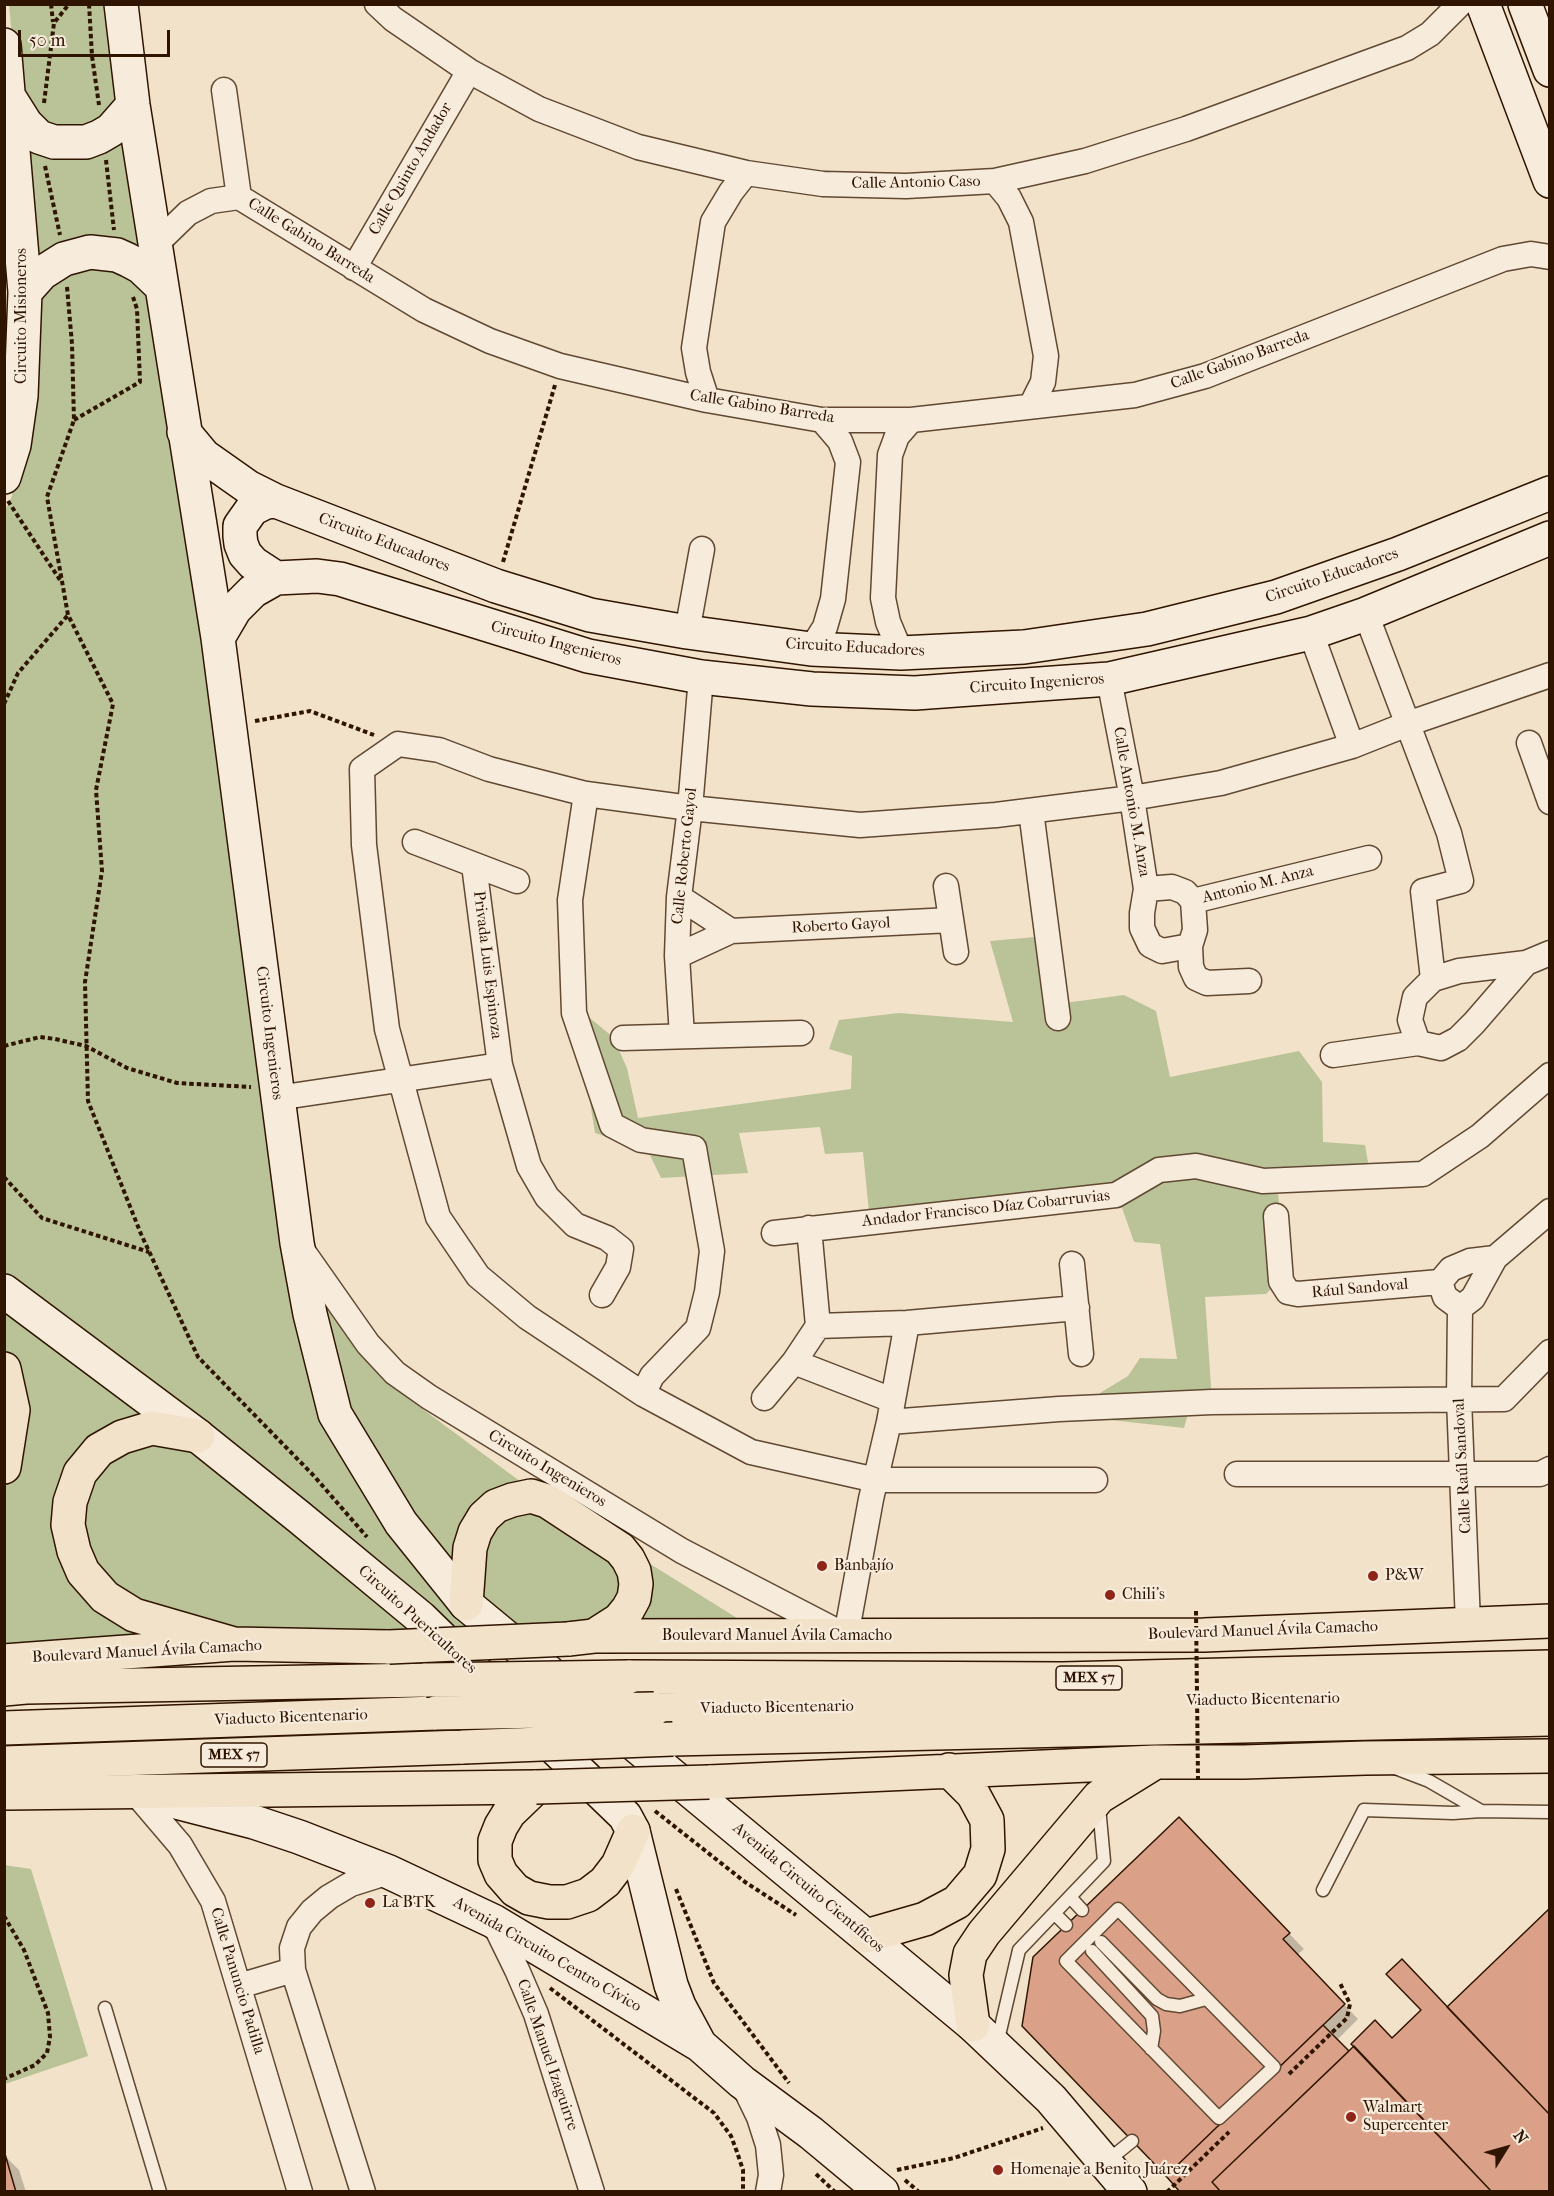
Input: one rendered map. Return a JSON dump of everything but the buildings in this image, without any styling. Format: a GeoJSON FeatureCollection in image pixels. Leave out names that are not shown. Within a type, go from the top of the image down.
{"type":"FeatureCollection","features":[{"type":"Feature","properties":{"kind":"main road"},"geometry":{"type":"LineString","coordinates":[[121,4],[133,105],[218,638]]}},
{"type":"Feature","properties":{"kind":"main road"},"geometry":{"type":"LineString","coordinates":[[1483,4],[1550,181]]}},
{"type":"Feature","properties":{"kind":"main road"},"geometry":{"type":"LineString","coordinates":[[1524,4],[1550,70]]}},
{"type":"Feature","properties":{"kind":"main road","name":"Circuito Misioneros"},"geometry":{"type":"LineString","coordinates":[[4,45],[9,97],[9,163],[25,292],[13,396],[14,445],[4,477]]}},
{"type":"Feature","properties":{"kind":"main road"},"geometry":{"type":"LineString","coordinates":[[9,97],[26,124],[39,137],[54,142],[86,142],[111,130],[133,105]]}},
{"type":"Feature","properties":{"kind":"main road"},"geometry":{"type":"LineString","coordinates":[[25,292],[42,273],[64,259],[90,252],[117,255],[141,267],[162,287]]}},
{"type":"Feature","properties":{"kind":"main road","name":"Circuito Educadores"},"geometry":{"type":"LineString","coordinates":[[184,432],[204,456],[227,474],[276,501],[496,586],[590,615],[687,632],[811,649],[901,653],[1024,647],[1147,629],[1276,597],[1398,554],[1550,493]]}},
{"type":"Feature","properties":{"kind":"main road"},"geometry":{"type":"LineString","coordinates":[[276,501],[267,502],[252,510],[240,526],[241,544],[245,554],[253,563],[276,578]]}},
{"type":"Feature","properties":{"kind":"main road","name":"Circuito Ingenieros"},"geometry":{"type":"LineString","coordinates":[[466,1604],[401,1523],[335,1414],[310,1314],[297,1243],[218,638],[235,609],[253,591],[276,578],[308,576],[340,579],[588,656],[701,677],[812,689],[915,693],[1109,679],[1311,633],[1366,614],[1550,538]]}},
{"type":"Feature","properties":{"kind":"main road","name":"Circuito Puericultores"},"geometry":{"type":"LineString","coordinates":[[4,1291],[198,1436],[421,1618],[625,1816],[644,1825],[670,1985],[700,2045]]}},
{"type":"Feature","properties":{"kind":"main road"},"geometry":{"type":"LineString","coordinates":[[4,1369],[13,1410],[4,1467]]}},
{"type":"Feature","properties":{"kind":"main road"},"geometry":{"type":"LineString","coordinates":[[198,1436],[152,1428],[122,1437],[99,1450],[80,1473],[70,1502],[69,1525],[74,1551],[83,1572],[105,1597],[134,1615],[234,1644]]}},
{"type":"Feature","properties":{"kind":"main road"},"geometry":{"type":"LineString","coordinates":[[466,1604],[470,1548],[475,1532],[484,1517],[496,1506],[531,1496],[547,1501],[620,1549],[634,1571],[636,1584],[634,1598],[628,1609],[618,1620],[581,1637]]}},
{"type":"Feature","properties":{"kind":"main road","name":"Avenida Circuito Científicos"},"geometry":{"type":"LineString","coordinates":[[466,1604],[973,2025],[1051,2099],[1130,2192]]}},
{"type":"Feature","properties":{"kind":"main road","name":"Boulevard Manuel Ávila Camacho"},"geometry":{"type":"LineString","coordinates":[[4,1661],[234,1644],[389,1647],[581,1637],[1204,1635],[1550,1621]]}},
{"type":"Feature","properties":{"kind":"main road","name":"Boulevard Manuel Ávila Camacho"},"geometry":{"type":"LineString","coordinates":[[4,1689],[628,1677],[1062,1679],[1550,1667]]}},
{"type":"Feature","properties":{"kind":"main road","name":"Viaducto Bicentenario"},"geometry":{"type":"LineString","coordinates":[[4,1728],[436,1713],[1550,1696]]}},
{"type":"Feature","properties":{"kind":"main road","name":"MEX 57"},"geometry":{"type":"LineString","coordinates":[[4,1763],[674,1739],[1550,1719]]}},
{"type":"Feature","properties":{"kind":"main road"},"geometry":{"type":"LineString","coordinates":[[4,1793],[536,1787],[709,1782],[1155,1762],[1550,1756]]}},
{"type":"Feature","properties":{"kind":"main road"},"geometry":{"type":"LineString","coordinates":[[973,2025],[966,1975],[970,1954],[984,1933],[1099,1797],[1155,1762]]}},
{"type":"Feature","properties":{"kind":"main road"},"geometry":{"type":"LineString","coordinates":[[866,1936],[925,1919],[957,1902],[980,1875],[988,1849],[987,1820],[973,1794],[949,1770]]}},
{"type":"Feature","properties":{"kind":"main road"},"geometry":{"type":"LineString","coordinates":[[536,1787],[509,1813],[495,1841],[495,1860],[501,1875],[515,1890],[529,1898],[549,1902],[567,1902],[588,1895],[605,1882],[644,1825]]}},
{"type":"Feature","properties":{"kind":"main road","name":"Avenida Circuito Centro Cívico"},"geometry":{"type":"LineString","coordinates":[[134,1791],[254,1822],[389,1872],[493,1921],[700,2045],[742,2082],[811,2133],[888,2181]]}},
{"type":"Feature","properties":{"kind":"street","name":"Calle Antonio Caso"},"geometry":{"type":"LineString","coordinates":[[387,9],[469,71],[538,109],[638,147],[746,173],[823,184],[906,186],[995,181],[1085,160],[1186,129],[1407,48],[1430,34],[1460,4]]}},
{"type":"Feature","properties":{"kind":"street","name":"Calle Quinto Andador"},"geometry":{"type":"LineString","coordinates":[[354,268],[469,71]]}},
{"type":"Feature","properties":{"kind":"street"},"geometry":{"type":"LineString","coordinates":[[224,90],[239,197]]}},
{"type":"Feature","properties":{"kind":"street"},"geometry":{"type":"LineString","coordinates":[[707,400],[698,372],[694,348],[713,222],[731,192],[746,173]]}},
{"type":"Feature","properties":{"kind":"street"},"geometry":{"type":"LineString","coordinates":[[995,181],[1010,198],[1021,222],[1046,356],[1043,382],[1031,406]]}},
{"type":"Feature","properties":{"kind":"street","name":"Calle Gabino Barreda"},"geometry":{"type":"LineString","coordinates":[[155,245],[188,213],[211,201],[239,197],[424,310],[490,340],[560,366],[707,400],[822,420],[911,420],[1135,395],[1205,376],[1503,259],[1531,254],[1550,257]]}},
{"type":"Feature","properties":{"kind":"street"},"geometry":{"type":"LineString","coordinates":[[811,649],[825,627],[833,599],[848,462],[840,441],[822,420]]}},
{"type":"Feature","properties":{"kind":"street"},"geometry":{"type":"LineString","coordinates":[[901,653],[888,622],[883,598],[891,455],[897,436],[911,420]]}},
{"type":"Feature","properties":{"kind":"street"},"geometry":{"type":"LineString","coordinates":[[687,632],[702,549]]}},
{"type":"Feature","properties":{"kind":"street"},"geometry":{"type":"LineString","coordinates":[[1366,614],[1410,723],[1449,833],[1461,881],[1423,891],[1433,979]]}},
{"type":"Feature","properties":{"kind":"street"},"geometry":{"type":"LineString","coordinates":[[1311,633],[1352,746]]}},
{"type":"Feature","properties":{"kind":"street"},"geometry":{"type":"LineString","coordinates":[[1095,1480],[876,1480],[751,1452],[643,1394],[527,1317],[478,1276],[438,1217],[387,1029],[364,844],[362,769],[398,744],[438,750],[489,769],[586,794],[690,808],[860,825],[996,815],[1132,798],[1221,783],[1352,746],[1410,723],[1550,675]]}},
{"type":"Feature","properties":{"kind":"street","name":"Calle Roberto Gayol"},"geometry":{"type":"LineString","coordinates":[[682,1036],[677,956],[678,897],[690,808],[701,677]]}},
{"type":"Feature","properties":{"kind":"street","name":"Calle Antonio M. Anza"},"geometry":{"type":"LineString","coordinates":[[1109,679],[1132,798],[1146,889],[1142,928],[1149,945],[1162,951],[1190,946]]}},
{"type":"Feature","properties":{"kind":"street"},"geometry":{"type":"LineString","coordinates":[[1529,743],[1545,775],[1550,802]]}},
{"type":"Feature","properties":{"kind":"street"},"geometry":{"type":"LineString","coordinates":[[586,794],[570,900],[574,1013],[612,1125],[641,1140],[694,1148],[712,1251],[707,1292],[698,1328],[652,1376],[643,1394]]}},
{"type":"Feature","properties":{"kind":"street"},"geometry":{"type":"LineString","coordinates":[[1031,811],[1058,1018]]}},
{"type":"Feature","properties":{"kind":"street","name":"Privada Luis Espinoza"},"geometry":{"type":"LineString","coordinates":[[415,842],[517,881]]}},
{"type":"Feature","properties":{"kind":"street","name":"Antonio M. Anza"},"geometry":{"type":"LineString","coordinates":[[1190,946],[1196,930],[1192,901],[1369,858]]}},
{"type":"Feature","properties":{"kind":"street","name":"Privada Luis Espinoza"},"geometry":{"type":"LineString","coordinates":[[474,865],[500,1065],[529,1166],[547,1197],[575,1225],[607,1238],[621,1250],[618,1267],[602,1295]]}},
{"type":"Feature","properties":{"kind":"street"},"geometry":{"type":"LineString","coordinates":[[946,886],[956,952]]}},
{"type":"Feature","properties":{"kind":"street"},"geometry":{"type":"LineString","coordinates":[[1146,889],[1172,887],[1185,892],[1192,901]]}},
{"type":"Feature","properties":{"kind":"street"},"geometry":{"type":"LineString","coordinates":[[678,897],[731,931]]}},
{"type":"Feature","properties":{"kind":"street","name":"Roberto Gayol"},"geometry":{"type":"LineString","coordinates":[[677,956],[731,931],[951,920]]}},
{"type":"Feature","properties":{"kind":"street"},"geometry":{"type":"LineString","coordinates":[[1190,946],[1191,967],[1196,978],[1207,983],[1249,981]]}},
{"type":"Feature","properties":{"kind":"street"},"geometry":{"type":"LineString","coordinates":[[1418,1043],[1410,1020],[1415,997],[1433,979],[1459,971],[1526,963],[1550,953]]}},
{"type":"Feature","properties":{"kind":"street"},"geometry":{"type":"LineString","coordinates":[[1333,1055],[1418,1043],[1441,1048],[1458,1039],[1474,1023],[1526,963]]}},
{"type":"Feature","properties":{"kind":"street"},"geometry":{"type":"LineString","coordinates":[[623,1038],[801,1033]]}},
{"type":"Feature","properties":{"kind":"street"},"geometry":{"type":"LineString","coordinates":[[277,1093],[500,1065]]}},
{"type":"Feature","properties":{"kind":"street","name":"Andador Francisco Díaz Cobarruvias"},"geometry":{"type":"LineString","coordinates":[[774,1233],[1116,1195],[1159,1170],[1196,1166],[1263,1181],[1423,1174],[1480,1136],[1550,1075]]}},
{"type":"Feature","properties":{"kind":"street"},"geometry":{"type":"LineString","coordinates":[[1495,1258],[1470,1261],[1451,1269],[1440,1282],[1445,1297],[1460,1308],[1473,1298],[1495,1258],[1550,1211]]}},
{"type":"Feature","properties":{"kind":"street","name":"Rául Sandoval"},"geometry":{"type":"LineString","coordinates":[[1275,1216],[1281,1281],[1288,1292],[1298,1294],[1440,1282]]}},
{"type":"Feature","properties":{"kind":"street"},"geometry":{"type":"LineString","coordinates":[[764,1398],[794,1362],[818,1326],[809,1228]]}},
{"type":"Feature","properties":{"kind":"street","name":"Circuito Ingenieros"},"geometry":{"type":"LineString","coordinates":[[297,1243],[368,1344],[395,1373],[429,1397],[682,1551],[846,1636]]}},
{"type":"Feature","properties":{"kind":"street"},"geometry":{"type":"LineString","coordinates":[[1072,1264],[1081,1354]]}},
{"type":"Feature","properties":{"kind":"street"},"geometry":{"type":"LineString","coordinates":[[818,1326],[907,1323],[1077,1308]]}},
{"type":"Feature","properties":{"kind":"street","name":"Calle Raúl Sandoval"},"geometry":{"type":"LineString","coordinates":[[1460,1308],[1459,1399],[1468,1623]]}},
{"type":"Feature","properties":{"kind":"street"},"geometry":{"type":"LineString","coordinates":[[846,1636],[907,1323]]}},
{"type":"Feature","properties":{"kind":"street"},"geometry":{"type":"LineString","coordinates":[[794,1362],[891,1411],[1059,1409],[1212,1402],[1503,1399],[1550,1352]]}},
{"type":"Feature","properties":{"kind":"street"},"geometry":{"type":"LineString","coordinates":[[1237,1474],[1540,1474],[1550,1469]]}},
{"type":"Feature","properties":{"kind":"street","name":"Calle Panuncio Padilla"},"geometry":{"type":"LineString","coordinates":[[134,1791],[180,1845],[213,1901],[300,2192]]}},
{"type":"Feature","properties":{"kind":"street"},"geometry":{"type":"LineString","coordinates":[[363,2192],[293,1970],[292,1948],[299,1926],[329,1897],[351,1884],[389,1872]]}},
{"type":"Feature","properties":{"kind":"street","name":"Calle Manuel Izaguirre"},"geometry":{"type":"LineString","coordinates":[[493,1921],[536,2014],[592,2192]]}},
{"type":"Feature","properties":{"kind":"street"},"geometry":{"type":"LineString","coordinates":[[239,1986],[293,1970]]}},
{"type":"Feature","properties":{"kind":"street"},"geometry":{"type":"LineString","coordinates":[[742,2082],[759,2117],[768,2145],[771,2175],[768,2192]]}},
{"type":"Feature","properties":{"kind":"lane"},"geometry":{"type":"LineString","coordinates":[[1365,1758],[1429,1781],[1481,1811]]}},
{"type":"Feature","properties":{"kind":"lane"},"geometry":{"type":"LineString","coordinates":[[996,2048],[1019,1950],[1104,1861],[1099,1797]]}},
{"type":"Feature","properties":{"kind":"lane"},"geometry":{"type":"LineString","coordinates":[[1323,1890],[1364,1810],[1453,1813],[1550,1812]]}},
{"type":"Feature","properties":{"kind":"lane"},"geometry":{"type":"LineString","coordinates":[[1070,1897],[1082,1910]]}},
{"type":"Feature","properties":{"kind":"lane"},"geometry":{"type":"LineString","coordinates":[[1118,1909],[1206,1999],[1274,2067],[1218,2118],[1066,1961],[1118,1909]]}},
{"type":"Feature","properties":{"kind":"lane"},"geometry":{"type":"LineString","coordinates":[[1055,1914],[1066,1925]]}},
{"type":"Feature","properties":{"kind":"lane"},"geometry":{"type":"LineString","coordinates":[[1151,2049],[1154,2031],[1152,2016],[1097,1947],[1157,1999],[1166,2004],[1180,2006],[1206,1999]]}},
{"type":"Feature","properties":{"kind":"lane"},"geometry":{"type":"LineString","coordinates":[[105,2008],[160,2192]]}},
{"type":"Feature","properties":{"kind":"lane"},"geometry":{"type":"LineString","coordinates":[[1106,2162],[1132,2141]]}},
{"type":"Feature","properties":{"kind":"path"},"geometry":{"type":"LineString","coordinates":[[51,4],[54,22],[39,137],[64,259],[72,344],[74,420],[47,498],[68,615],[113,704],[96,790],[102,872],[85,982],[88,1101],[150,1252],[198,1357],[314,1476],[367,1538]]}},
{"type":"Feature","properties":{"kind":"path"},"geometry":{"type":"LineString","coordinates":[[54,22],[69,4]]}},
{"type":"Feature","properties":{"kind":"path"},"geometry":{"type":"LineString","coordinates":[[496,586],[560,366]]}},
{"type":"Feature","properties":{"kind":"path"},"geometry":{"type":"LineString","coordinates":[[4,495],[62,583]]}},
{"type":"Feature","properties":{"kind":"path"},"geometry":{"type":"LineString","coordinates":[[4,704],[18,673],[68,615]]}},
{"type":"Feature","properties":{"kind":"path"},"geometry":{"type":"LineString","coordinates":[[230,725],[310,711],[398,744]]}},
{"type":"Feature","properties":{"kind":"path"},"geometry":{"type":"LineString","coordinates":[[4,1046],[40,1037],[86,1046],[127,1068],[177,1083],[277,1093]]}},
{"type":"Feature","properties":{"kind":"path"},"geometry":{"type":"LineString","coordinates":[[4,1177],[42,1218],[150,1252]]}},
{"type":"Feature","properties":{"kind":"path"},"geometry":{"type":"LineString","coordinates":[[1196,1611],[1198,1779]]}},
{"type":"Feature","properties":{"kind":"path"},"geometry":{"type":"LineString","coordinates":[[644,1825],[651,1808],[745,1882],[803,1920]]}},
{"type":"Feature","properties":{"kind":"path"},"geometry":{"type":"LineString","coordinates":[[675,1885],[714,1983],[791,2085]]}},
{"type":"Feature","properties":{"kind":"path"},"geometry":{"type":"LineString","coordinates":[[4,1916],[24,1950],[42,1996],[48,2013],[51,2037],[47,2053],[35,2065],[4,2079]]}},
{"type":"Feature","properties":{"kind":"path"},"geometry":{"type":"LineString","coordinates":[[517,1970],[534,1972],[558,1995],[714,2113],[731,2136],[737,2152],[743,2170],[742,2192]]}},
{"type":"Feature","properties":{"kind":"path"},"geometry":{"type":"LineString","coordinates":[[888,2181],[1048,2126],[1040,2119]]}},
{"type":"Feature","properties":{"kind":"path"},"geometry":{"type":"LineString","coordinates":[[888,2181],[919,2192]]}},
{"type":"Feature","properties":{"kind":"green space"},"geometry":{"type":"Polygon","coordinates":[[[9,5],[134,5],[291,1201],[382,1379],[536,1493],[737,1618],[192,1640],[37,1642],[5,1646],[4,512],[12,496],[36,293],[9,5]]]}},
{"type":"Feature","properties":{"kind":"green space"},"geometry":{"type":"Polygon","coordinates":[[[1047,936],[1057,1004],[1124,995],[1156,1011],[1170,1077],[1299,1051],[1322,1082],[1323,1142],[1365,1145],[1372,1186],[1278,1193],[1286,1274],[1266,1294],[1205,1297],[1212,1402],[1191,1403],[1184,1428],[1110,1420],[1100,1393],[1128,1376],[1140,1358],[1177,1359],[1160,1244],[1134,1242],[1120,1202],[871,1232],[863,1152],[825,1154],[820,1127],[739,1133],[748,1173],[661,1178],[648,1151],[595,1133],[577,1021],[585,1014],[613,1037],[627,1068],[638,1118],[851,1089],[852,1056],[829,1049],[839,1020],[899,1013],[1013,1022],[990,941],[1047,936]]]}},
{"type":"Feature","properties":{"kind":"green space"},"geometry":{"type":"Polygon","coordinates":[[[4,1865],[31,1869],[88,2056],[5,2084],[4,1865]]]}},
{"type":"Feature","properties":{"kind":"place","name":"Banbajío"},"geometry":{"type":"Point","coordinates":[822,1566]}},
{"type":"Feature","properties":{"kind":"place","name":"P&W"},"geometry":{"type":"Point","coordinates":[1373,1576]}},
{"type":"Feature","properties":{"kind":"place","name":"Chili's"},"geometry":{"type":"Point","coordinates":[1110,1595]}},
{"type":"Feature","properties":{"kind":"place","name":"La BTK"},"geometry":{"type":"Point","coordinates":[370,1903]}},
{"type":"Feature","properties":{"kind":"place","name":"Walmart Supercenter"},"geometry":{"type":"Point","coordinates":[1351,2117]}},
{"type":"Feature","properties":{"kind":"place","name":"Homenaje a Benito Juárez"},"geometry":{"type":"Point","coordinates":[998,2170]}}]}
